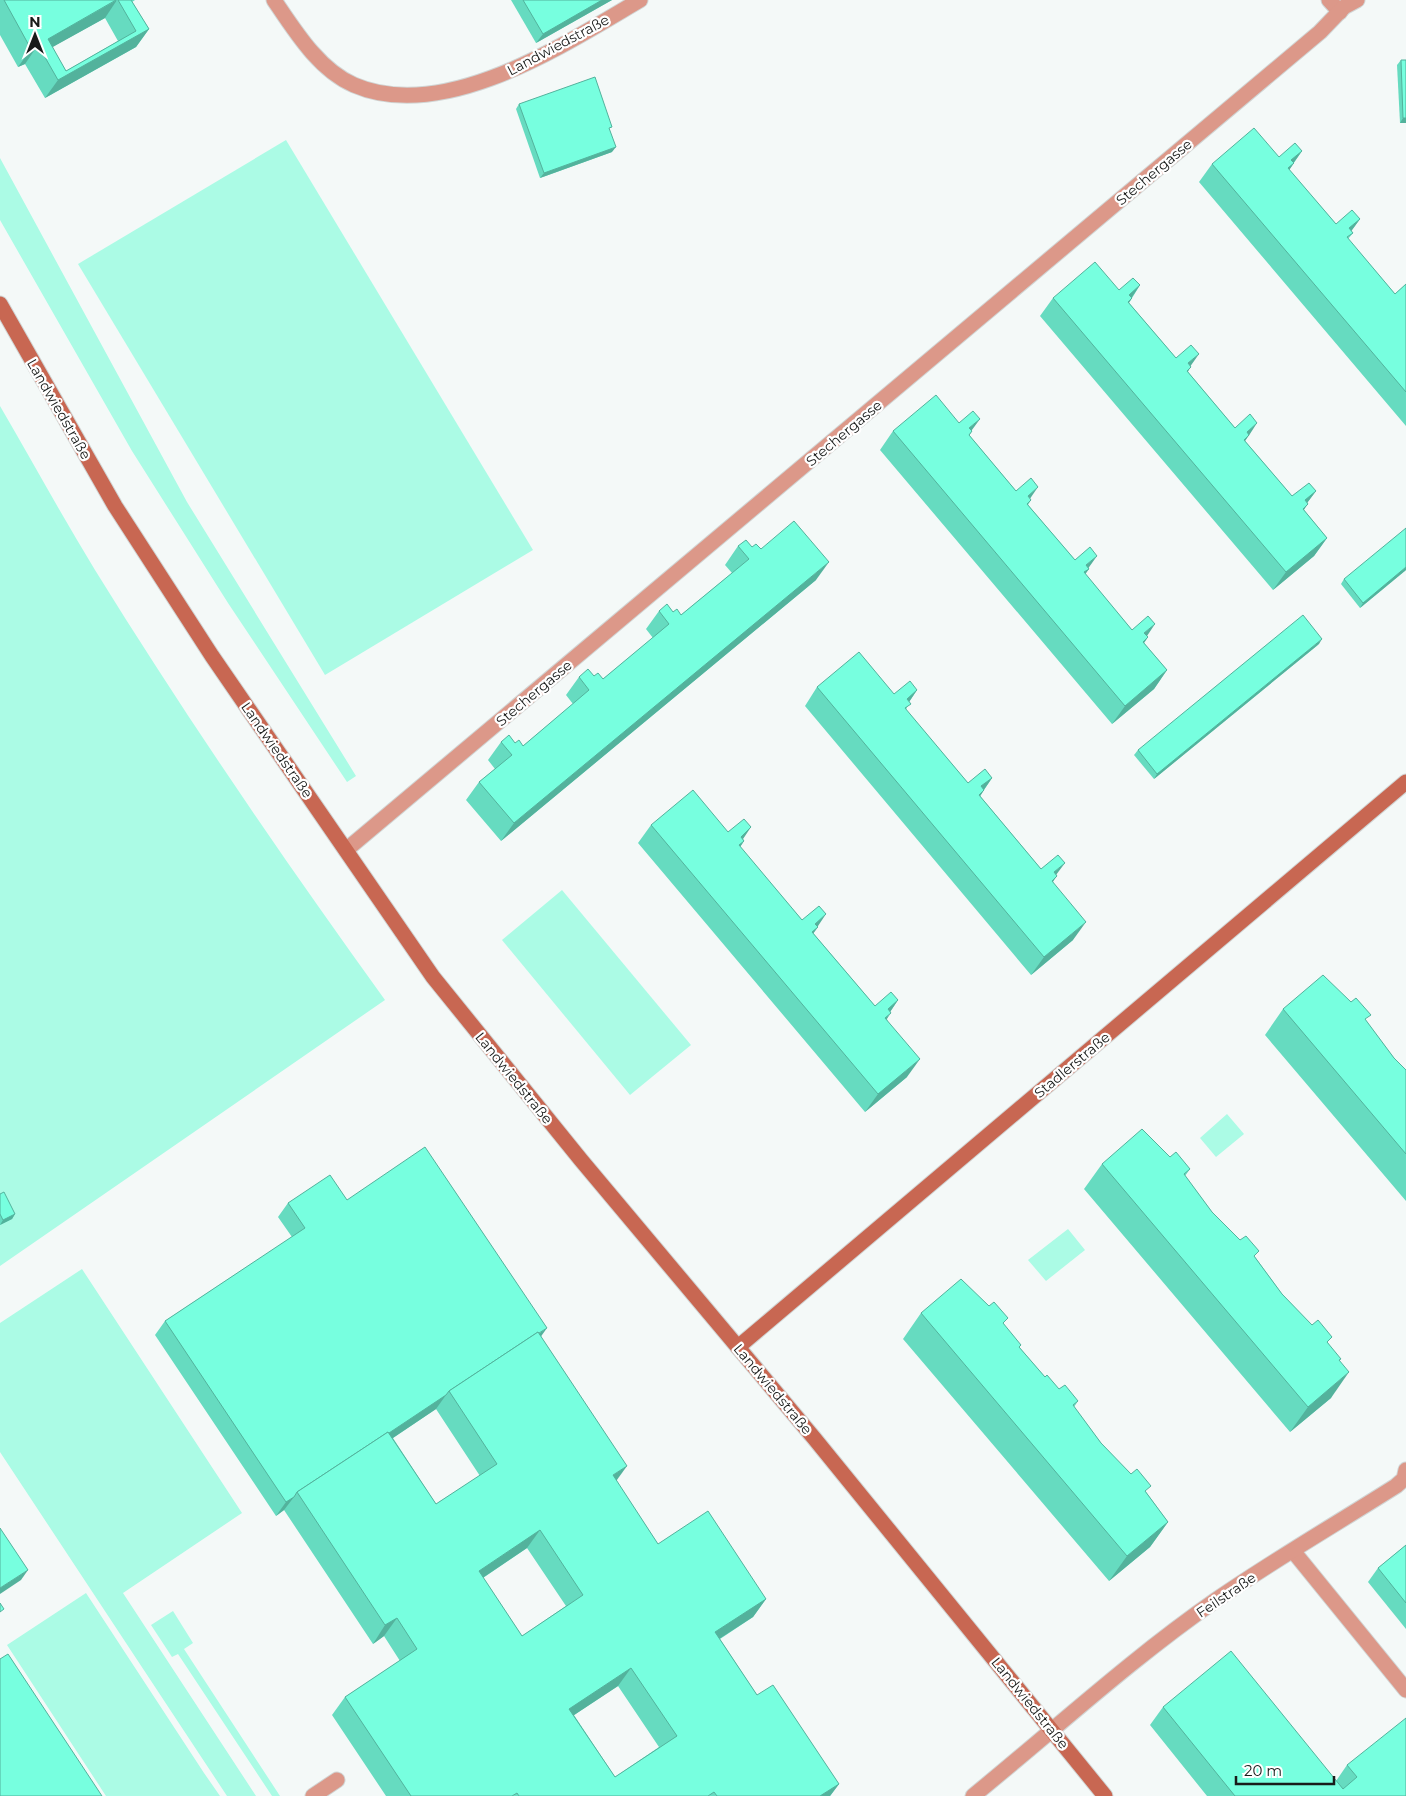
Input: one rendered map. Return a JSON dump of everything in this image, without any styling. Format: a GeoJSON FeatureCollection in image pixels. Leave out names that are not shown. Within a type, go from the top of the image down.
{"type":"FeatureCollection","features":[{"type":"Feature","properties":{"kind":"main road","name":"Landwiedstraße"},"geometry":{"type":"LineString","coordinates":[[0,304],[115,506],[212,656],[433,978],[1105,1796]]}},
{"type":"Feature","properties":{"kind":"main road","name":"Stadlerstraße"},"geometry":{"type":"LineString","coordinates":[[738,1347],[1406,782]]}},
{"type":"Feature","properties":{"kind":"street","name":"Landwiedstraße"},"geometry":{"type":"LineString","coordinates":[[274,0],[301,39],[337,75],[354,85],[401,95],[426,94],[455,89],[523,66],[640,0]]}},
{"type":"Feature","properties":{"kind":"street"},"geometry":{"type":"LineString","coordinates":[[1330,0],[1340,12]]}},
{"type":"Feature","properties":{"kind":"street","name":"Stechergasse"},"geometry":{"type":"LineString","coordinates":[[346,850],[1305,45],[1340,12],[1357,0]]}},
{"type":"Feature","properties":{"kind":"street","name":"Feilstraße"},"geometry":{"type":"LineString","coordinates":[[974,1796],[1183,1624],[1216,1600],[1396,1486],[1404,1478],[1406,1470]]}},
{"type":"Feature","properties":{"kind":"street"},"geometry":{"type":"LineString","coordinates":[[1293,1551],[1406,1690]]}},
{"type":"Feature","properties":{"kind":"street"},"geometry":{"type":"LineString","coordinates":[[313,1796],[337,1780]]}},
{"type":"Feature","properties":{"kind":"green space"},"geometry":{"type":"Polygon","coordinates":[[[286,140],[533,550],[325,675],[78,264],[286,140]]]}},
{"type":"Feature","properties":{"kind":"green space"},"geometry":{"type":"Polygon","coordinates":[[[0,158],[187,502],[356,776],[347,782],[228,603],[132,451],[0,220],[0,158]]]}},
{"type":"Feature","properties":{"kind":"green space"},"geometry":{"type":"Polygon","coordinates":[[[0,406],[83,550],[129,625],[273,841],[385,1000],[0,1266],[0,406]]]}},
{"type":"Feature","properties":{"kind":"green space"},"geometry":{"type":"Polygon","coordinates":[[[562,890],[691,1045],[630,1095],[502,940],[562,890]]]}},
{"type":"Feature","properties":{"kind":"green space"},"geometry":{"type":"Polygon","coordinates":[[[1227,1114],[1244,1134],[1216,1157],[1200,1138],[1227,1114]]]}},
{"type":"Feature","properties":{"kind":"green space"},"geometry":{"type":"Polygon","coordinates":[[[1068,1229],[1085,1250],[1046,1281],[1028,1260],[1068,1229]]]}},
{"type":"Feature","properties":{"kind":"green space"},"geometry":{"type":"Polygon","coordinates":[[[82,1269],[242,1513],[123,1593],[256,1796],[227,1796],[0,1452],[0,1323],[82,1269]]]}},
{"type":"Feature","properties":{"kind":"green space"},"geometry":{"type":"Polygon","coordinates":[[[86,1593],[220,1796],[106,1796],[7,1645],[86,1593]]]}},
{"type":"Feature","properties":{"kind":"green space"},"geometry":{"type":"Polygon","coordinates":[[[173,1611],[193,1643],[184,1649],[280,1796],[272,1796],[178,1654],[172,1657],[151,1625],[173,1611]]]}},
{"type":"Feature","properties":{"kind":"building"},"geometry":{"type":"Polygon","coordinates":[[[4,0],[116,0],[48,39],[66,71],[136,31],[118,0],[131,0],[149,29],[58,80],[38,45],[31,49],[4,0]]]}},
{"type":"Feature","properties":{"kind":"building"},"geometry":{"type":"Polygon","coordinates":[[[523,0],[602,0],[543,34],[523,0]]]}},
{"type":"Feature","properties":{"kind":"building"},"geometry":{"type":"Polygon","coordinates":[[[1401,60],[1406,60],[1406,118],[1403,118],[1401,60]]]}},
{"type":"Feature","properties":{"kind":"building"},"geometry":{"type":"Polygon","coordinates":[[[595,77],[612,127],[609,128],[616,147],[544,173],[519,104],[595,77]]]}},
{"type":"Feature","properties":{"kind":"building"},"geometry":{"type":"Polygon","coordinates":[[[1254,128],[1279,157],[1295,143],[1302,151],[1291,160],[1294,163],[1288,168],[1336,224],[1352,210],[1360,219],[1349,228],[1353,233],[1347,237],[1395,294],[1406,284],[1406,392],[1212,164],[1254,128]]]}},
{"type":"Feature","properties":{"kind":"building"},"geometry":{"type":"Polygon","coordinates":[[[1095,262],[1119,290],[1133,278],[1140,285],[1129,295],[1132,298],[1128,302],[1176,358],[1191,345],[1199,354],[1188,363],[1191,367],[1187,371],[1235,428],[1250,414],[1257,423],[1247,432],[1249,435],[1244,440],[1292,496],[1309,483],[1316,491],[1305,500],[1308,504],[1303,509],[1327,538],[1286,572],[1053,298],[1095,262]]]}},
{"type":"Feature","properties":{"kind":"building"},"geometry":{"type":"Polygon","coordinates":[[[936,395],[959,423],[973,411],[980,419],[969,428],[972,431],[969,435],[1016,491],[1031,478],[1038,487],[1028,496],[1031,500],[1027,504],[1075,560],[1090,547],[1097,556],[1086,565],[1089,569],[1084,572],[1132,630],[1148,616],[1155,624],[1144,633],[1148,637],[1143,642],[1167,670],[1125,706],[893,431],[936,395]]]}},
{"type":"Feature","properties":{"kind":"building"},"geometry":{"type":"Polygon","coordinates":[[[794,521],[829,562],[514,823],[479,782],[512,755],[501,742],[509,735],[515,743],[519,740],[523,746],[589,690],[579,677],[588,669],[594,676],[598,673],[603,679],[669,624],[659,611],[667,604],[673,612],[677,609],[681,615],[749,559],[738,546],[746,540],[752,547],[756,544],[761,549],[794,521]]]}},
{"type":"Feature","properties":{"kind":"building"},"geometry":{"type":"Polygon","coordinates":[[[1406,528],[1406,567],[1363,603],[1344,579],[1406,528]]]}},
{"type":"Feature","properties":{"kind":"building"},"geometry":{"type":"Polygon","coordinates":[[[1303,615],[1322,639],[1157,774],[1138,750],[1303,615]]]}},
{"type":"Feature","properties":{"kind":"building"},"geometry":{"type":"Polygon","coordinates":[[[859,652],[894,694],[910,681],[917,690],[907,699],[911,704],[905,708],[968,783],[985,769],[992,778],[981,786],[984,790],[979,795],[1041,869],[1058,855],[1065,863],[1054,872],[1057,876],[1052,881],[1086,922],[1044,957],[817,687],[859,652]]]}},
{"type":"Feature","properties":{"kind":"building"},"geometry":{"type":"Polygon","coordinates":[[[693,790],[728,832],[744,819],[751,827],[741,837],[744,841],[739,845],[802,920],[819,906],[826,914],[815,924],[818,927],[812,932],[875,1006],[891,992],[898,1000],[888,1009],[891,1013],[885,1018],[920,1059],[878,1094],[651,825],[693,790]]]}},
{"type":"Feature","properties":{"kind":"building"},"geometry":{"type":"Polygon","coordinates":[[[1323,975],[1351,1002],[1356,998],[1371,1015],[1365,1019],[1394,1058],[1406,1070],[1406,1154],[1283,1009],[1323,975]]]}},
{"type":"Feature","properties":{"kind":"building"},"geometry":{"type":"Polygon","coordinates":[[[1142,1129],[1170,1157],[1176,1152],[1190,1169],[1184,1174],[1212,1212],[1240,1240],[1246,1236],[1259,1251],[1254,1256],[1282,1294],[1312,1325],[1318,1320],[1332,1337],[1327,1342],[1349,1372],[1308,1407],[1102,1164],[1142,1129]]]}},
{"type":"Feature","properties":{"kind":"building"},"geometry":{"type":"Polygon","coordinates":[[[425,1147],[547,1328],[538,1332],[389,1433],[297,1492],[294,1497],[286,1502],[165,1321],[305,1228],[288,1203],[330,1175],[347,1200],[425,1147]]]}},
{"type":"Feature","properties":{"kind":"building"},"geometry":{"type":"Polygon","coordinates":[[[4,1192],[15,1214],[3,1220],[0,1214],[0,1194],[4,1192]]]}},
{"type":"Feature","properties":{"kind":"building"},"geometry":{"type":"Polygon","coordinates":[[[961,1279],[989,1306],[994,1302],[1008,1318],[1003,1323],[1021,1345],[1019,1347],[1045,1377],[1047,1375],[1059,1389],[1065,1385],[1078,1401],[1073,1405],[1101,1443],[1131,1474],[1137,1469],[1151,1486],[1145,1491],[1168,1522],[1127,1556],[921,1313],[961,1279]]]}},
{"type":"Feature","properties":{"kind":"building"},"geometry":{"type":"Polygon","coordinates":[[[538,1332],[627,1466],[613,1475],[658,1544],[708,1511],[766,1599],[715,1632],[757,1695],[773,1685],[839,1784],[820,1796],[717,1796],[714,1792],[708,1796],[519,1796],[517,1793],[512,1796],[411,1796],[345,1697],[417,1649],[397,1618],[385,1625],[297,1492],[388,1432],[436,1504],[497,1464],[449,1391],[538,1332]],[[540,1530],[479,1571],[522,1636],[583,1595],[540,1530]],[[631,1668],[569,1709],[615,1777],[677,1736],[631,1668]]]}},
{"type":"Feature","properties":{"kind":"building"},"geometry":{"type":"Polygon","coordinates":[[[0,1528],[28,1570],[0,1588],[0,1528]]]}},
{"type":"Feature","properties":{"kind":"building"},"geometry":{"type":"Polygon","coordinates":[[[1406,1545],[1406,1603],[1378,1568],[1406,1545]]]}},
{"type":"Feature","properties":{"kind":"building"},"geometry":{"type":"Polygon","coordinates":[[[0,1603],[4,1609],[0,1612],[0,1603]]]}},
{"type":"Feature","properties":{"kind":"building"},"geometry":{"type":"Polygon","coordinates":[[[1231,1651],[1343,1789],[1357,1777],[1347,1765],[1406,1718],[1406,1796],[1235,1796],[1163,1707],[1231,1651]]]}},
{"type":"Feature","properties":{"kind":"building"},"geometry":{"type":"Polygon","coordinates":[[[8,1654],[102,1796],[0,1796],[0,1659],[8,1654]]]}}]}
